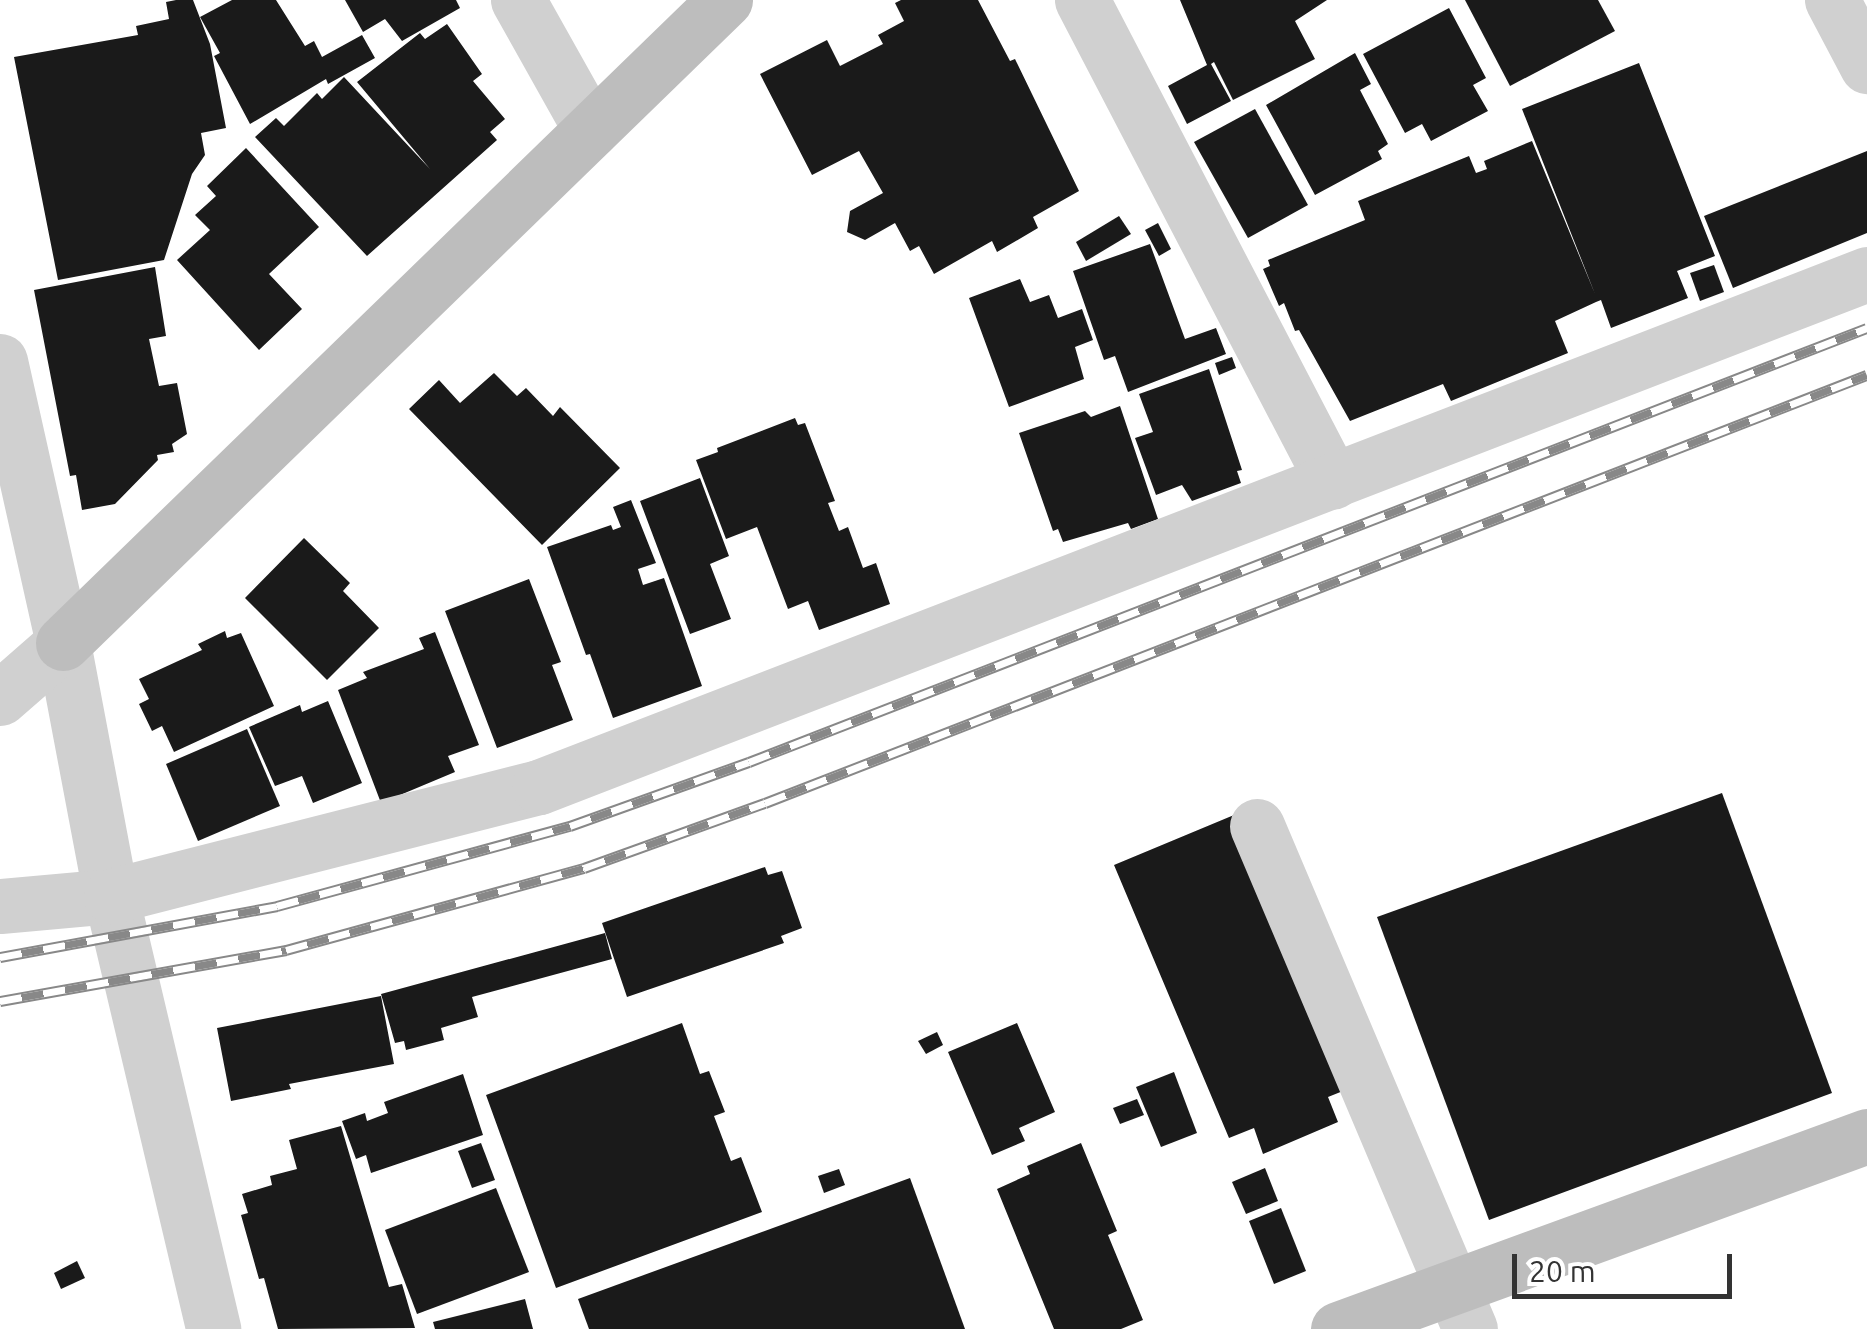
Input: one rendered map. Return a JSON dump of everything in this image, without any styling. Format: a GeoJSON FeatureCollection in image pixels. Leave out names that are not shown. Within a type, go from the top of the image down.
{"type":"FeatureCollection","features":[{"type":"Feature","properties":{"kind":"street"},"geometry":{"type":"LineString","coordinates":[[518,0],[590,130]]}},
{"type":"Feature","properties":{"kind":"street"},"geometry":{"type":"LineString","coordinates":[[0,698],[63,643],[725,0]]}},
{"type":"Feature","properties":{"kind":"street"},"geometry":{"type":"LineString","coordinates":[[1082,0],[1333,482]]}},
{"type":"Feature","properties":{"kind":"street"},"geometry":{"type":"LineString","coordinates":[[1832,0],[1867,66]]}},
{"type":"Feature","properties":{"kind":"street"},"geometry":{"type":"LineString","coordinates":[[0,906],[111,896],[539,787],[1867,274]]}},
{"type":"Feature","properties":{"kind":"street"},"geometry":{"type":"LineString","coordinates":[[0,361],[63,643],[111,896],[213,1329]]}},
{"type":"Feature","properties":{"kind":"street"},"geometry":{"type":"LineString","coordinates":[[1257,826],[1462,1308]]}},
{"type":"Feature","properties":{"kind":"street"},"geometry":{"type":"LineString","coordinates":[[1338,1329],[1462,1308],[1867,1136]]}},
{"type":"Feature","properties":{"kind":"building"},"geometry":{"type":"Polygon","coordinates":[[[193,0],[210,44],[226,128],[201,133],[205,155],[192,174],[164,260],[58,280],[14,57],[138,35],[136,26],[169,19],[166,2],[193,0]]]}},
{"type":"Feature","properties":{"kind":"building"},"geometry":{"type":"Polygon","coordinates":[[[232,0],[276,0],[305,46],[314,41],[322,57],[362,35],[375,58],[328,84],[326,79],[250,124],[214,56],[220,53],[200,17],[232,0]]]}},
{"type":"Feature","properties":{"kind":"building"},"geometry":{"type":"Polygon","coordinates":[[[345,0],[456,0],[460,8],[402,41],[385,19],[363,32],[345,0]]]}},
{"type":"Feature","properties":{"kind":"building"},"geometry":{"type":"Polygon","coordinates":[[[978,0],[1010,61],[1015,59],[1079,191],[1033,217],[1038,228],[997,252],[992,241],[934,274],[919,246],[910,251],[895,223],[865,240],[847,232],[850,211],[883,193],[859,151],[812,175],[760,74],[827,40],[840,66],[883,44],[878,35],[904,21],[895,3],[978,0]]]}},
{"type":"Feature","properties":{"kind":"building"},"geometry":{"type":"Polygon","coordinates":[[[1180,0],[1327,0],[1295,21],[1315,59],[1233,100],[1214,62],[1211,64],[1231,101],[1187,124],[1168,86],[1207,65],[1180,0]]]}},
{"type":"Feature","properties":{"kind":"building"},"geometry":{"type":"Polygon","coordinates":[[[1465,0],[1598,0],[1615,31],[1510,86],[1465,0]]]}},
{"type":"Feature","properties":{"kind":"building"},"geometry":{"type":"Polygon","coordinates":[[[1449,8],[1486,78],[1473,85],[1488,111],[1431,141],[1422,124],[1405,133],[1363,54],[1449,8]]]}},
{"type":"Feature","properties":{"kind":"building"},"geometry":{"type":"Polygon","coordinates":[[[447,24],[482,74],[473,81],[505,119],[490,132],[497,140],[367,256],[255,137],[276,118],[284,126],[317,93],[322,99],[344,77],[430,169],[357,82],[420,33],[425,39],[447,24]]]}},
{"type":"Feature","properties":{"kind":"building"},"geometry":{"type":"Polygon","coordinates":[[[1355,53],[1371,84],[1360,90],[1388,144],[1378,151],[1382,159],[1315,195],[1266,105],[1355,53]]]}},
{"type":"Feature","properties":{"kind":"building"},"geometry":{"type":"Polygon","coordinates":[[[1639,63],[1715,256],[1677,271],[1688,298],[1611,328],[1601,300],[1555,321],[1568,353],[1451,401],[1443,384],[1350,421],[1299,330],[1295,331],[1284,303],[1279,306],[1263,269],[1270,266],[1268,260],[1365,220],[1358,201],[1469,156],[1476,173],[1487,169],[1484,161],[1532,141],[1595,294],[1522,109],[1639,63]]]}},
{"type":"Feature","properties":{"kind":"building"},"geometry":{"type":"Polygon","coordinates":[[[1255,109],[1308,205],[1248,238],[1194,142],[1255,109]]]}},
{"type":"Feature","properties":{"kind":"building"},"geometry":{"type":"Polygon","coordinates":[[[246,148],[319,227],[269,274],[302,309],[259,350],[177,260],[210,230],[195,215],[216,196],[207,186],[246,148]]]}},
{"type":"Feature","properties":{"kind":"building"},"geometry":{"type":"Polygon","coordinates":[[[1867,151],[1867,233],[1733,288],[1704,216],[1867,151]]]}},
{"type":"Feature","properties":{"kind":"building"},"geometry":{"type":"Polygon","coordinates":[[[1119,216],[1131,234],[1086,261],[1076,242],[1119,216]]]}},
{"type":"Feature","properties":{"kind":"building"},"geometry":{"type":"Polygon","coordinates":[[[1158,223],[1171,249],[1159,256],[1145,230],[1158,223]]]}},
{"type":"Feature","properties":{"kind":"building"},"geometry":{"type":"Polygon","coordinates":[[[1150,244],[1185,339],[1216,328],[1226,354],[1128,392],[1115,356],[1104,360],[1073,271],[1150,244]]]}},
{"type":"Feature","properties":{"kind":"building"},"geometry":{"type":"Polygon","coordinates":[[[1714,265],[1724,292],[1700,301],[1690,273],[1714,265]]]}},
{"type":"Feature","properties":{"kind":"building"},"geometry":{"type":"Polygon","coordinates":[[[155,267],[166,336],[149,339],[159,386],[177,383],[187,434],[172,444],[174,452],[157,455],[158,460],[115,504],[82,510],[76,475],[70,476],[34,290],[155,267]]]}},
{"type":"Feature","properties":{"kind":"building"},"geometry":{"type":"Polygon","coordinates":[[[1020,279],[1030,302],[1049,295],[1058,318],[1082,309],[1093,340],[1075,347],[1084,379],[1009,407],[969,298],[1020,279]]]}},
{"type":"Feature","properties":{"kind":"building"},"geometry":{"type":"Polygon","coordinates":[[[1232,357],[1236,368],[1219,375],[1215,363],[1232,357]]]}},
{"type":"Feature","properties":{"kind":"building"},"geometry":{"type":"Polygon","coordinates":[[[1209,369],[1242,470],[1237,471],[1241,483],[1192,501],[1182,485],[1156,495],[1135,438],[1153,432],[1139,394],[1209,369]]]}},
{"type":"Feature","properties":{"kind":"building"},"geometry":{"type":"Polygon","coordinates":[[[494,373],[517,396],[526,388],[553,416],[560,407],[620,468],[542,545],[409,409],[439,380],[460,403],[494,373]]]}},
{"type":"Feature","properties":{"kind":"building"},"geometry":{"type":"Polygon","coordinates":[[[1120,406],[1158,519],[1131,529],[1128,523],[1063,542],[1058,529],[1053,531],[1019,433],[1085,411],[1091,417],[1120,406]]]}},
{"type":"Feature","properties":{"kind":"building"},"geometry":{"type":"Polygon","coordinates":[[[795,418],[798,425],[805,423],[835,501],[828,503],[839,531],[848,527],[863,568],[876,563],[890,604],[819,630],[808,601],[788,609],[757,527],[726,539],[696,460],[795,418]]]}},
{"type":"Feature","properties":{"kind":"building"},"geometry":{"type":"Polygon","coordinates":[[[700,478],[729,556],[710,564],[731,619],[690,634],[640,501],[700,478]]]}},
{"type":"Feature","properties":{"kind":"building"},"geometry":{"type":"Polygon","coordinates":[[[631,500],[656,563],[638,569],[643,585],[664,578],[702,686],[613,718],[547,547],[611,525],[613,530],[621,527],[613,507],[631,500]]]}},
{"type":"Feature","properties":{"kind":"building"},"geometry":{"type":"Polygon","coordinates":[[[304,538],[350,583],[343,591],[379,628],[327,680],[245,598],[304,538]]]}},
{"type":"Feature","properties":{"kind":"building"},"geometry":{"type":"Polygon","coordinates":[[[529,579],[561,662],[552,665],[573,720],[497,748],[445,611],[529,579]]]}},
{"type":"Feature","properties":{"kind":"building"},"geometry":{"type":"Polygon","coordinates":[[[225,631],[227,638],[241,633],[274,706],[174,752],[162,726],[152,731],[139,704],[149,699],[139,679],[202,650],[198,644],[225,631]]]}},
{"type":"Feature","properties":{"kind":"building"},"geometry":{"type":"Polygon","coordinates":[[[435,632],[479,745],[448,756],[455,772],[381,803],[338,690],[367,678],[363,672],[424,649],[419,638],[435,632]]]}},
{"type":"Feature","properties":{"kind":"building"},"geometry":{"type":"Polygon","coordinates":[[[328,701],[362,783],[313,803],[302,776],[275,786],[249,727],[300,705],[302,712],[328,701]]]}},
{"type":"Feature","properties":{"kind":"building"},"geometry":{"type":"Polygon","coordinates":[[[247,729],[280,806],[198,841],[166,764],[247,729]]]}},
{"type":"Feature","properties":{"kind":"building"},"geometry":{"type":"Polygon","coordinates":[[[1722,793],[1832,1093],[1489,1220],[1377,917],[1722,793]]]}},
{"type":"Feature","properties":{"kind":"building"},"geometry":{"type":"Polygon","coordinates":[[[1234,815],[1348,1089],[1328,1097],[1338,1122],[1263,1154],[1254,1128],[1229,1138],[1114,865],[1234,815]]]}},
{"type":"Feature","properties":{"kind":"building"},"geometry":{"type":"Polygon","coordinates":[[[765,867],[768,875],[782,871],[802,928],[781,936],[784,943],[627,997],[602,923],[765,867]]]}},
{"type":"Feature","properties":{"kind":"building"},"geometry":{"type":"Polygon","coordinates":[[[605,933],[612,959],[472,997],[478,1017],[441,1028],[444,1040],[406,1050],[404,1041],[395,1043],[381,994],[605,933]]]}},
{"type":"Feature","properties":{"kind":"building"},"geometry":{"type":"Polygon","coordinates":[[[381,996],[394,1064],[289,1084],[291,1089],[231,1101],[217,1028],[381,996]]]}},
{"type":"Feature","properties":{"kind":"building"},"geometry":{"type":"Polygon","coordinates":[[[682,1023],[700,1074],[709,1071],[725,1112],[714,1116],[731,1161],[741,1157],[762,1212],[556,1288],[486,1095],[682,1023]]]}},
{"type":"Feature","properties":{"kind":"building"},"geometry":{"type":"Polygon","coordinates":[[[1017,1023],[1055,1112],[1019,1128],[1025,1141],[992,1155],[948,1052],[1017,1023]]]}},
{"type":"Feature","properties":{"kind":"building"},"geometry":{"type":"Polygon","coordinates":[[[937,1032],[943,1045],[926,1054],[918,1041],[937,1032]]]}},
{"type":"Feature","properties":{"kind":"building"},"geometry":{"type":"Polygon","coordinates":[[[1174,1072],[1197,1133],[1161,1147],[1136,1087],[1174,1072]]]}},
{"type":"Feature","properties":{"kind":"building"},"geometry":{"type":"Polygon","coordinates":[[[463,1074],[483,1135],[371,1173],[366,1155],[356,1159],[342,1121],[365,1113],[367,1121],[388,1113],[384,1102],[463,1074]]]}},
{"type":"Feature","properties":{"kind":"building"},"geometry":{"type":"Polygon","coordinates":[[[1137,1099],[1144,1115],[1120,1124],[1113,1108],[1137,1099]]]}},
{"type":"Feature","properties":{"kind":"building"},"geometry":{"type":"Polygon","coordinates":[[[341,1126],[389,1287],[402,1284],[415,1328],[278,1329],[264,1278],[259,1279],[241,1215],[248,1213],[242,1194],[272,1185],[270,1176],[297,1169],[289,1140],[341,1126]]]}},
{"type":"Feature","properties":{"kind":"building"},"geometry":{"type":"Polygon","coordinates":[[[481,1143],[495,1180],[472,1188],[458,1151],[481,1143]]]}},
{"type":"Feature","properties":{"kind":"building"},"geometry":{"type":"Polygon","coordinates":[[[1081,1143],[1117,1231],[1108,1235],[1143,1320],[1121,1329],[1054,1329],[997,1189],[1030,1174],[1027,1166],[1081,1143]]]}},
{"type":"Feature","properties":{"kind":"building"},"geometry":{"type":"Polygon","coordinates":[[[1265,1168],[1278,1201],[1246,1214],[1232,1182],[1265,1168]]]}},
{"type":"Feature","properties":{"kind":"building"},"geometry":{"type":"Polygon","coordinates":[[[839,1169],[845,1185],[824,1193],[818,1176],[839,1169]]]}},
{"type":"Feature","properties":{"kind":"building"},"geometry":{"type":"Polygon","coordinates":[[[910,1178],[965,1329],[589,1329],[578,1299],[910,1178]]]}},
{"type":"Feature","properties":{"kind":"building"},"geometry":{"type":"Polygon","coordinates":[[[496,1188],[529,1272],[417,1314],[385,1230],[496,1188]]]}},
{"type":"Feature","properties":{"kind":"building"},"geometry":{"type":"Polygon","coordinates":[[[1281,1208],[1306,1271],[1274,1284],[1249,1221],[1281,1208]]]}},
{"type":"Feature","properties":{"kind":"building"},"geometry":{"type":"Polygon","coordinates":[[[77,1261],[85,1278],[61,1289],[54,1273],[77,1261]]]}},
{"type":"Feature","properties":{"kind":"building"},"geometry":{"type":"Polygon","coordinates":[[[525,1299],[533,1329],[435,1329],[433,1322],[525,1299]]]}},
{"type":"Feature","properties":{"kind":"railway"},"geometry":{"type":"LineString","coordinates":[[0,957],[277,906],[570,826],[749,762],[1867,328]]}},
{"type":"Feature","properties":{"kind":"railway"},"geometry":{"type":"LineString","coordinates":[[0,1001],[286,950],[584,868],[765,803],[1867,375]]}}]}
